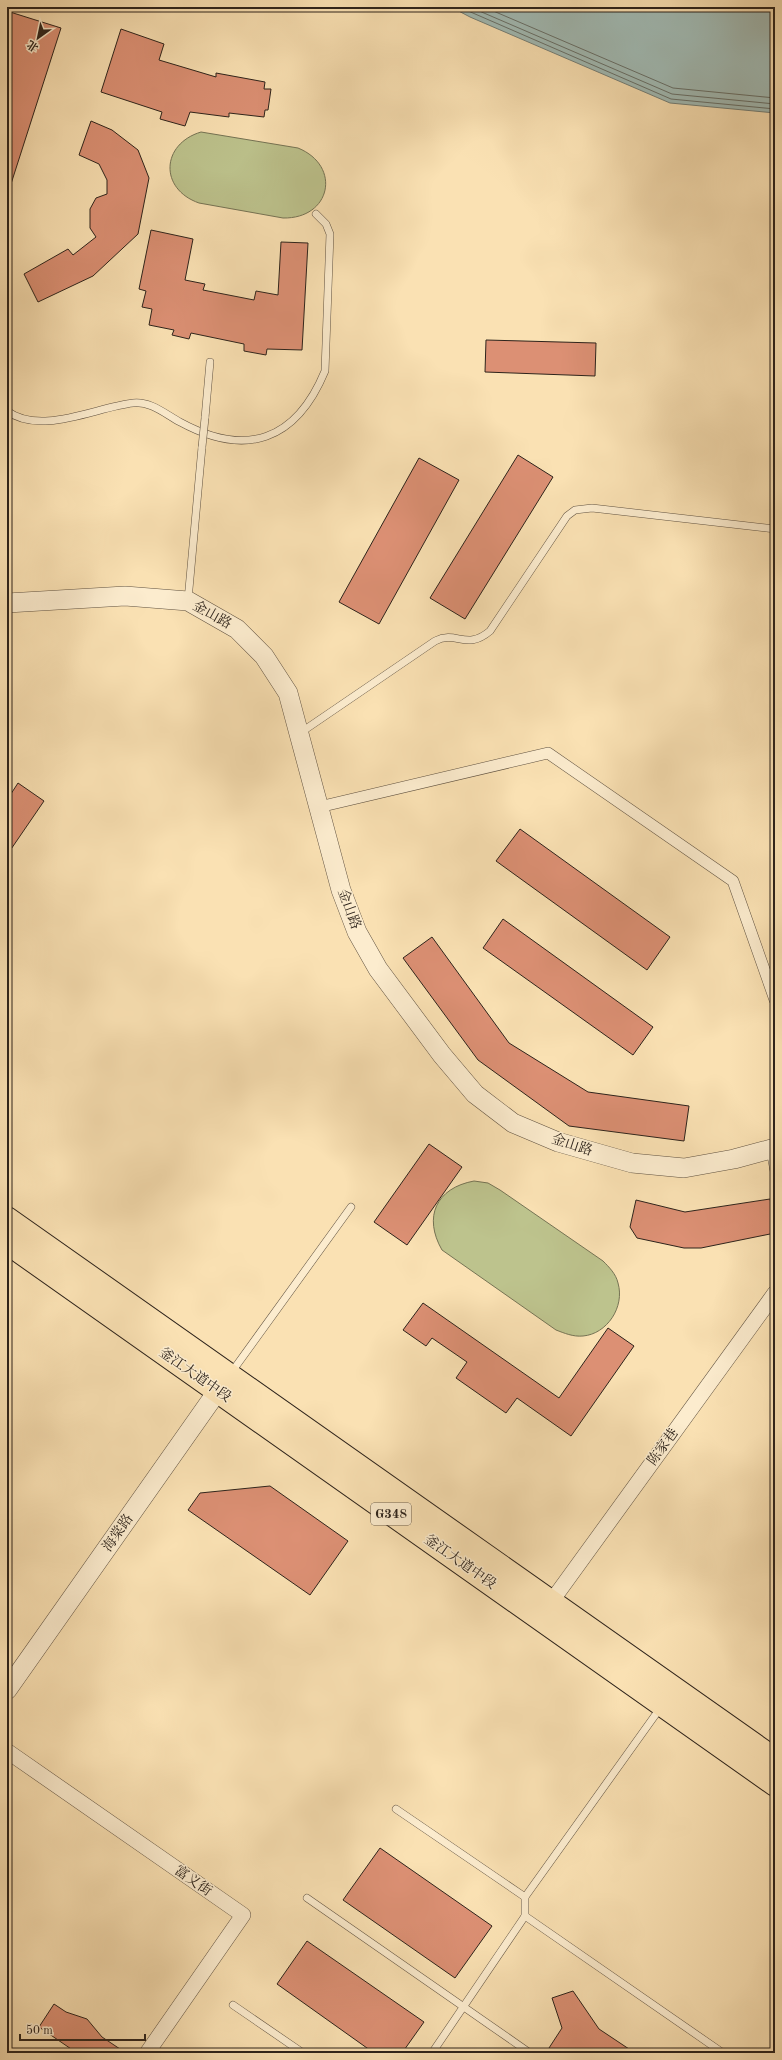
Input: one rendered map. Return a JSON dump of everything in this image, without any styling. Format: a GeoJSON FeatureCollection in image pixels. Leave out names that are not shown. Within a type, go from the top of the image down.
{"type":"FeatureCollection","features":[{"type":"Feature","properties":{"kind":"main road","name":"釜江大道中段"},"geometry":{"type":"LineString","coordinates":[[7,1218],[224,1383],[663,1705],[775,1785]]}},
{"type":"Feature","properties":{"kind":"main road","name":"釜江大道中段"},"geometry":{"type":"LineString","coordinates":[[7,1243],[224,1383],[551,1602],[775,1759]]}},
{"type":"Feature","properties":{"kind":"street","name":"金山路"},"geometry":{"type":"LineString","coordinates":[[7,603],[125,596],[188,601],[238,629],[264,656],[288,693],[341,890],[357,932],[378,969],[442,1055],[475,1094],[512,1123],[558,1142],[632,1164],[684,1168],[734,1159],[772,1149]]}},
{"type":"Feature","properties":{"kind":"street"},"geometry":{"type":"LineString","coordinates":[[319,807],[548,753],[733,881],[775,1000]]}},
{"type":"Feature","properties":{"kind":"street","name":"陈家巷"},"geometry":{"type":"LineString","coordinates":[[551,1602],[775,1293]]}},
{"type":"Feature","properties":{"kind":"street","name":"海棠路"},"geometry":{"type":"LineString","coordinates":[[7,1690],[224,1383]]}},
{"type":"Feature","properties":{"kind":"street","name":"富义街"},"geometry":{"type":"LineString","coordinates":[[7,1751],[242,1915],[148,2053]]}},
{"type":"Feature","properties":{"kind":"lane"},"geometry":{"type":"LineString","coordinates":[[7,412],[14,416],[44,422],[134,403],[153,406],[188,426],[214,437],[235,441],[264,438],[286,427],[303,411],[317,390],[325,371],[330,234],[326,224],[316,214]]}},
{"type":"Feature","properties":{"kind":"lane"},"geometry":{"type":"LineString","coordinates":[[188,601],[210,362]]}},
{"type":"Feature","properties":{"kind":"lane"},"geometry":{"type":"LineString","coordinates":[[300,733],[442,637],[476,640],[490,631],[567,516],[575,510],[592,508],[775,529]]}},
{"type":"Feature","properties":{"kind":"lane"},"geometry":{"type":"LineString","coordinates":[[772,1149],[775,1178]]}},
{"type":"Feature","properties":{"kind":"lane"},"geometry":{"type":"LineString","coordinates":[[224,1383],[351,1207]]}},
{"type":"Feature","properties":{"kind":"lane"},"geometry":{"type":"LineString","coordinates":[[432,2053],[525,1916],[525,1897],[663,1705]]}},
{"type":"Feature","properties":{"kind":"lane"},"geometry":{"type":"LineString","coordinates":[[396,1809],[525,1897]]}},
{"type":"Feature","properties":{"kind":"lane"},"geometry":{"type":"LineString","coordinates":[[307,1898],[463,2008],[530,2053]]}},
{"type":"Feature","properties":{"kind":"lane"},"geometry":{"type":"LineString","coordinates":[[525,1916],[723,2053]]}},
{"type":"Feature","properties":{"kind":"lane"},"geometry":{"type":"LineString","coordinates":[[233,2005],[303,2053]]}},
{"type":"Feature","properties":{"kind":"green space"},"geometry":{"type":"Polygon","coordinates":[[[201,132],[298,148],[312,156],[321,167],[325,178],[325,190],[320,201],[312,210],[299,216],[283,218],[199,203],[186,196],[177,188],[172,178],[170,167],[172,156],[178,146],[188,138],[201,132]]]}},
{"type":"Feature","properties":{"kind":"green space"},"geometry":{"type":"Polygon","coordinates":[[[474,1181],[488,1183],[500,1190],[603,1261],[608,1266],[616,1277],[618,1283],[619,1301],[612,1318],[606,1325],[592,1334],[583,1336],[572,1335],[556,1330],[442,1250],[436,1238],[434,1226],[434,1216],[437,1206],[442,1197],[450,1190],[474,1181]]]}},
{"type":"Feature","properties":{"kind":"water"},"geometry":{"type":"Polygon","coordinates":[[[451,7],[775,7],[775,113],[670,103],[470,17],[451,7]]]}},
{"type":"Feature","properties":{"kind":"building"},"geometry":{"type":"Polygon","coordinates":[[[10,12],[61,28],[10,187],[7,187],[7,23],[10,12]]]}},
{"type":"Feature","properties":{"kind":"building"},"geometry":{"type":"Polygon","coordinates":[[[121,29],[164,44],[159,60],[216,77],[216,73],[265,82],[264,89],[271,89],[268,110],[265,110],[264,117],[229,113],[229,117],[190,112],[185,126],[160,119],[162,112],[101,92],[121,29]]]}},
{"type":"Feature","properties":{"kind":"building"},"geometry":{"type":"Polygon","coordinates":[[[91,121],[112,130],[138,150],[149,178],[138,234],[93,276],[38,302],[24,274],[68,249],[73,255],[96,237],[90,228],[90,209],[96,198],[107,194],[107,180],[99,164],[79,155],[91,121]]]}},
{"type":"Feature","properties":{"kind":"building"},"geometry":{"type":"Polygon","coordinates":[[[151,230],[193,239],[185,280],[205,284],[203,290],[254,300],[256,291],[278,295],[281,242],[308,243],[302,350],[267,349],[266,355],[244,351],[244,344],[191,333],[189,339],[172,335],[174,330],[149,325],[152,309],[142,307],[146,291],[139,289],[151,230]]]}},
{"type":"Feature","properties":{"kind":"building"},"geometry":{"type":"Polygon","coordinates":[[[486,340],[596,343],[595,376],[485,372],[486,340]]]}},
{"type":"Feature","properties":{"kind":"building"},"geometry":{"type":"Polygon","coordinates":[[[518,455],[553,477],[465,619],[430,598],[518,455]]]}},
{"type":"Feature","properties":{"kind":"building"},"geometry":{"type":"Polygon","coordinates":[[[419,458],[459,480],[379,624],[339,602],[419,458]]]}},
{"type":"Feature","properties":{"kind":"building"},"geometry":{"type":"Polygon","coordinates":[[[18,783],[44,801],[7,855],[7,800],[18,783]]]}},
{"type":"Feature","properties":{"kind":"building"},"geometry":{"type":"Polygon","coordinates":[[[520,829],[670,937],[647,970],[496,861],[520,829]]]}},
{"type":"Feature","properties":{"kind":"building"},"geometry":{"type":"Polygon","coordinates":[[[503,919],[653,1027],[633,1055],[483,948],[503,919]]]}},
{"type":"Feature","properties":{"kind":"building"},"geometry":{"type":"Polygon","coordinates":[[[432,937],[509,1043],[588,1092],[689,1106],[684,1141],[569,1126],[478,1060],[403,958],[432,937]]]}},
{"type":"Feature","properties":{"kind":"building"},"geometry":{"type":"Polygon","coordinates":[[[429,1144],[462,1167],[407,1245],[374,1222],[429,1144]]]}},
{"type":"Feature","properties":{"kind":"building"},"geometry":{"type":"Polygon","coordinates":[[[770,1199],[775,1223],[775,1233],[701,1248],[684,1248],[637,1238],[630,1227],[636,1200],[685,1212],[770,1199]]]}},
{"type":"Feature","properties":{"kind":"building"},"geometry":{"type":"Polygon","coordinates":[[[423,1303],[559,1398],[608,1328],[634,1346],[571,1436],[517,1398],[506,1413],[456,1378],[467,1362],[432,1338],[426,1346],[403,1330],[423,1303]]]}},
{"type":"Feature","properties":{"kind":"building"},"geometry":{"type":"Polygon","coordinates":[[[270,1486],[348,1541],[310,1595],[188,1510],[200,1493],[270,1486]]]}},
{"type":"Feature","properties":{"kind":"building"},"geometry":{"type":"Polygon","coordinates":[[[380,1848],[492,1926],[455,1978],[343,1900],[380,1848]]]}},
{"type":"Feature","properties":{"kind":"building"},"geometry":{"type":"Polygon","coordinates":[[[307,1941],[424,2022],[402,2053],[374,2053],[277,1984],[307,1941]]]}},
{"type":"Feature","properties":{"kind":"building"},"geometry":{"type":"Polygon","coordinates":[[[573,1991],[599,2029],[635,2053],[557,2053],[549,2048],[562,2028],[552,1998],[573,1991]]]}},
{"type":"Feature","properties":{"kind":"building"},"geometry":{"type":"Polygon","coordinates":[[[54,2004],[66,2012],[87,2019],[102,2037],[126,2053],[77,2053],[39,2027],[54,2004]]]}}]}
